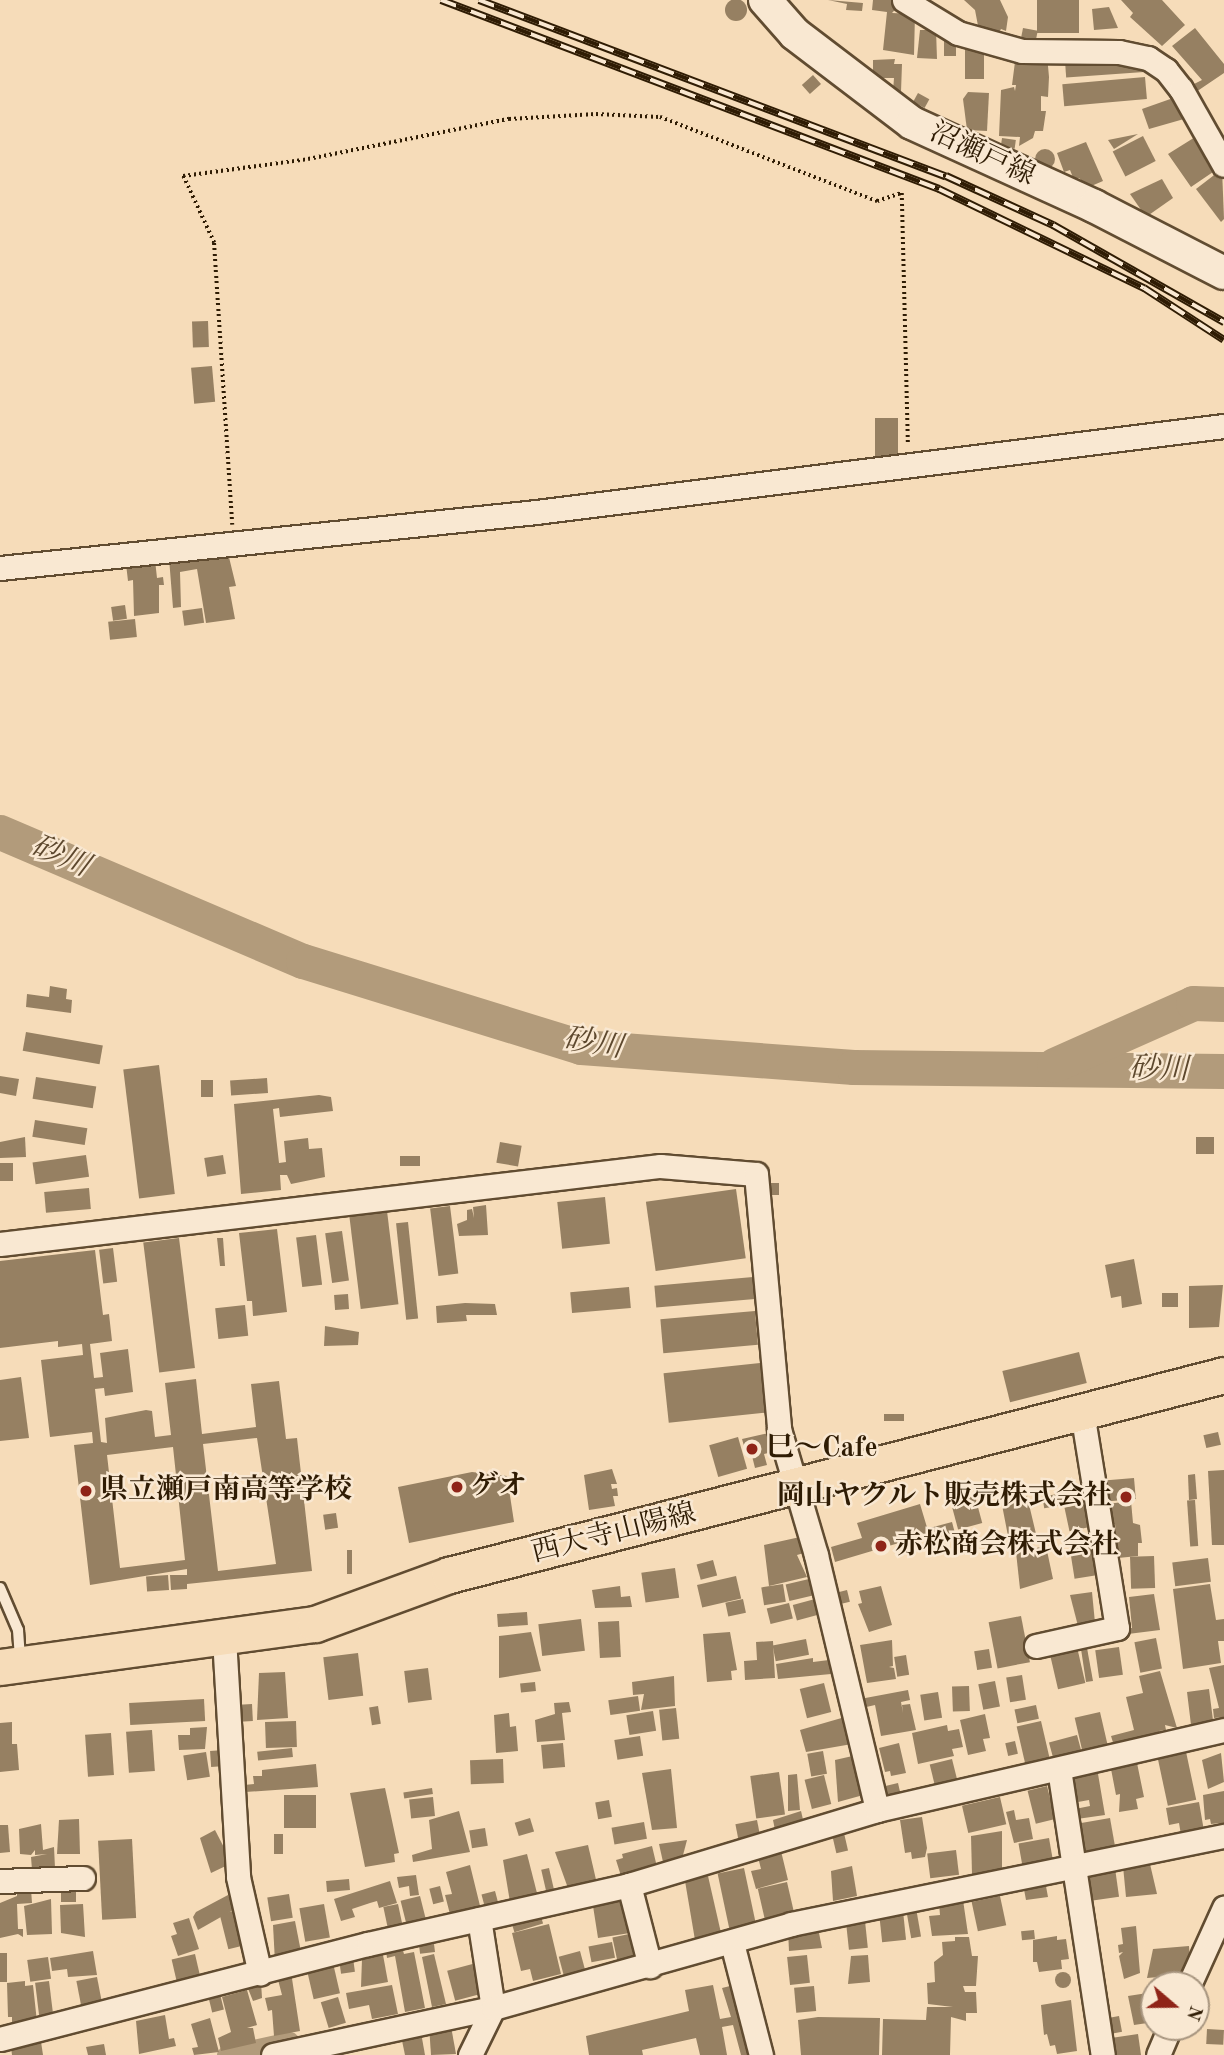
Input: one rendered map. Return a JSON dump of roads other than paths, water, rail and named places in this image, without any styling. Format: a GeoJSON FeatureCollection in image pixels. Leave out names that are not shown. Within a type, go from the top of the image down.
{"type":"FeatureCollection","features":[{"type":"Feature","properties":{"kind":"main road","name":"沼瀬戸線"},"geometry":{"type":"LineString","coordinates":[[765,0],[795,34],[912,123],[1094,206],[1224,273]]}},
{"type":"Feature","properties":{"kind":"main road","name":"西大寺山陽線"},"geometry":{"type":"LineString","coordinates":[[10,1666],[315,1624],[449,1575],[1224,1375]]}},
{"type":"Feature","properties":{"kind":"street"},"geometry":{"type":"LineString","coordinates":[[904,0],[958,33],[1022,51],[1119,52],[1148,58],[1166,70],[1181,89],[1224,165]]}},
{"type":"Feature","properties":{"kind":"street"},"geometry":{"type":"LineString","coordinates":[[0,568],[233,545],[908,467],[1224,426]]}},
{"type":"Feature","properties":{"kind":"street"},"geometry":{"type":"LineString","coordinates":[[0,1244],[660,1166],[756,1174],[779,1429],[877,1810]]}},
{"type":"Feature","properties":{"kind":"street"},"geometry":{"type":"LineString","coordinates":[[1036,1646],[1117,1628],[1082,1413]]}},
{"type":"Feature","properties":{"kind":"street"},"geometry":{"type":"LineString","coordinates":[[224,1638],[238,1877],[260,1973]]}},
{"type":"Feature","properties":{"kind":"street"},"geometry":{"type":"LineString","coordinates":[[0,2039],[479,1919],[629,1885],[877,1810],[1224,1730]]}},
{"type":"Feature","properties":{"kind":"street"},"geometry":{"type":"LineString","coordinates":[[1059,1769],[1103,2055]]}},
{"type":"Feature","properties":{"kind":"street"},"geometry":{"type":"LineString","coordinates":[[273,2055],[493,2008],[803,1921],[1224,1836]]}},
{"type":"Feature","properties":{"kind":"street"},"geometry":{"type":"LineString","coordinates":[[0,1881],[83,1878]]}},
{"type":"Feature","properties":{"kind":"street"},"geometry":{"type":"LineString","coordinates":[[629,1885],[650,1966]]}},
{"type":"Feature","properties":{"kind":"street"},"geometry":{"type":"LineString","coordinates":[[1197,1971],[1217,1938],[1224,1908]]}},
{"type":"Feature","properties":{"kind":"street"},"geometry":{"type":"LineString","coordinates":[[470,2055],[493,2008],[479,1919]]}},
{"type":"Feature","properties":{"kind":"street"},"geometry":{"type":"LineString","coordinates":[[732,1943],[761,2055]]}},
{"type":"Feature","properties":{"kind":"lane"},"geometry":{"type":"LineString","coordinates":[[0,1588],[18,1630],[10,1666]]}},
{"type":"Feature","properties":{"kind":"waterway","name":"砂川"},"geometry":{"type":"LineString","coordinates":[[0,832],[303,961],[581,1047],[853,1067],[1224,1071]]}},
{"type":"Feature","properties":{"kind":"waterway"},"geometry":{"type":"LineString","coordinates":[[1054,1065],[1193,1003],[1224,1004]]}},
{"type":"Feature","properties":{"kind":"waterway"},"geometry":{"type":"LineString","coordinates":[[226,2055],[289,2041]]}},
{"type":"Feature","properties":{"kind":"railway"},"geometry":{"type":"LineString","coordinates":[[441,0],[939,189],[1144,288],[1224,340]]}},
{"type":"Feature","properties":{"kind":"railway"},"geometry":{"type":"LineString","coordinates":[[479,0],[946,176],[1053,225],[1224,322]]}},
{"type":"Feature","properties":{"kind":"place","name":"巳～Cafe"},"geometry":{"type":"Point","coordinates":[752,1449]}},
{"type":"Feature","properties":{"kind":"place","name":"ゲオ"},"geometry":{"type":"Point","coordinates":[457,1487]}},
{"type":"Feature","properties":{"kind":"place","name":"県立瀬戸南高等学校"},"geometry":{"type":"Point","coordinates":[86,1491]}},
{"type":"Feature","properties":{"kind":"place","name":"岡山ヤクルト販売株式会社"},"geometry":{"type":"Point","coordinates":[1126,1497]}},
{"type":"Feature","properties":{"kind":"place","name":"赤松商会株式会社"},"geometry":{"type":"Point","coordinates":[881,1546]}}]}
